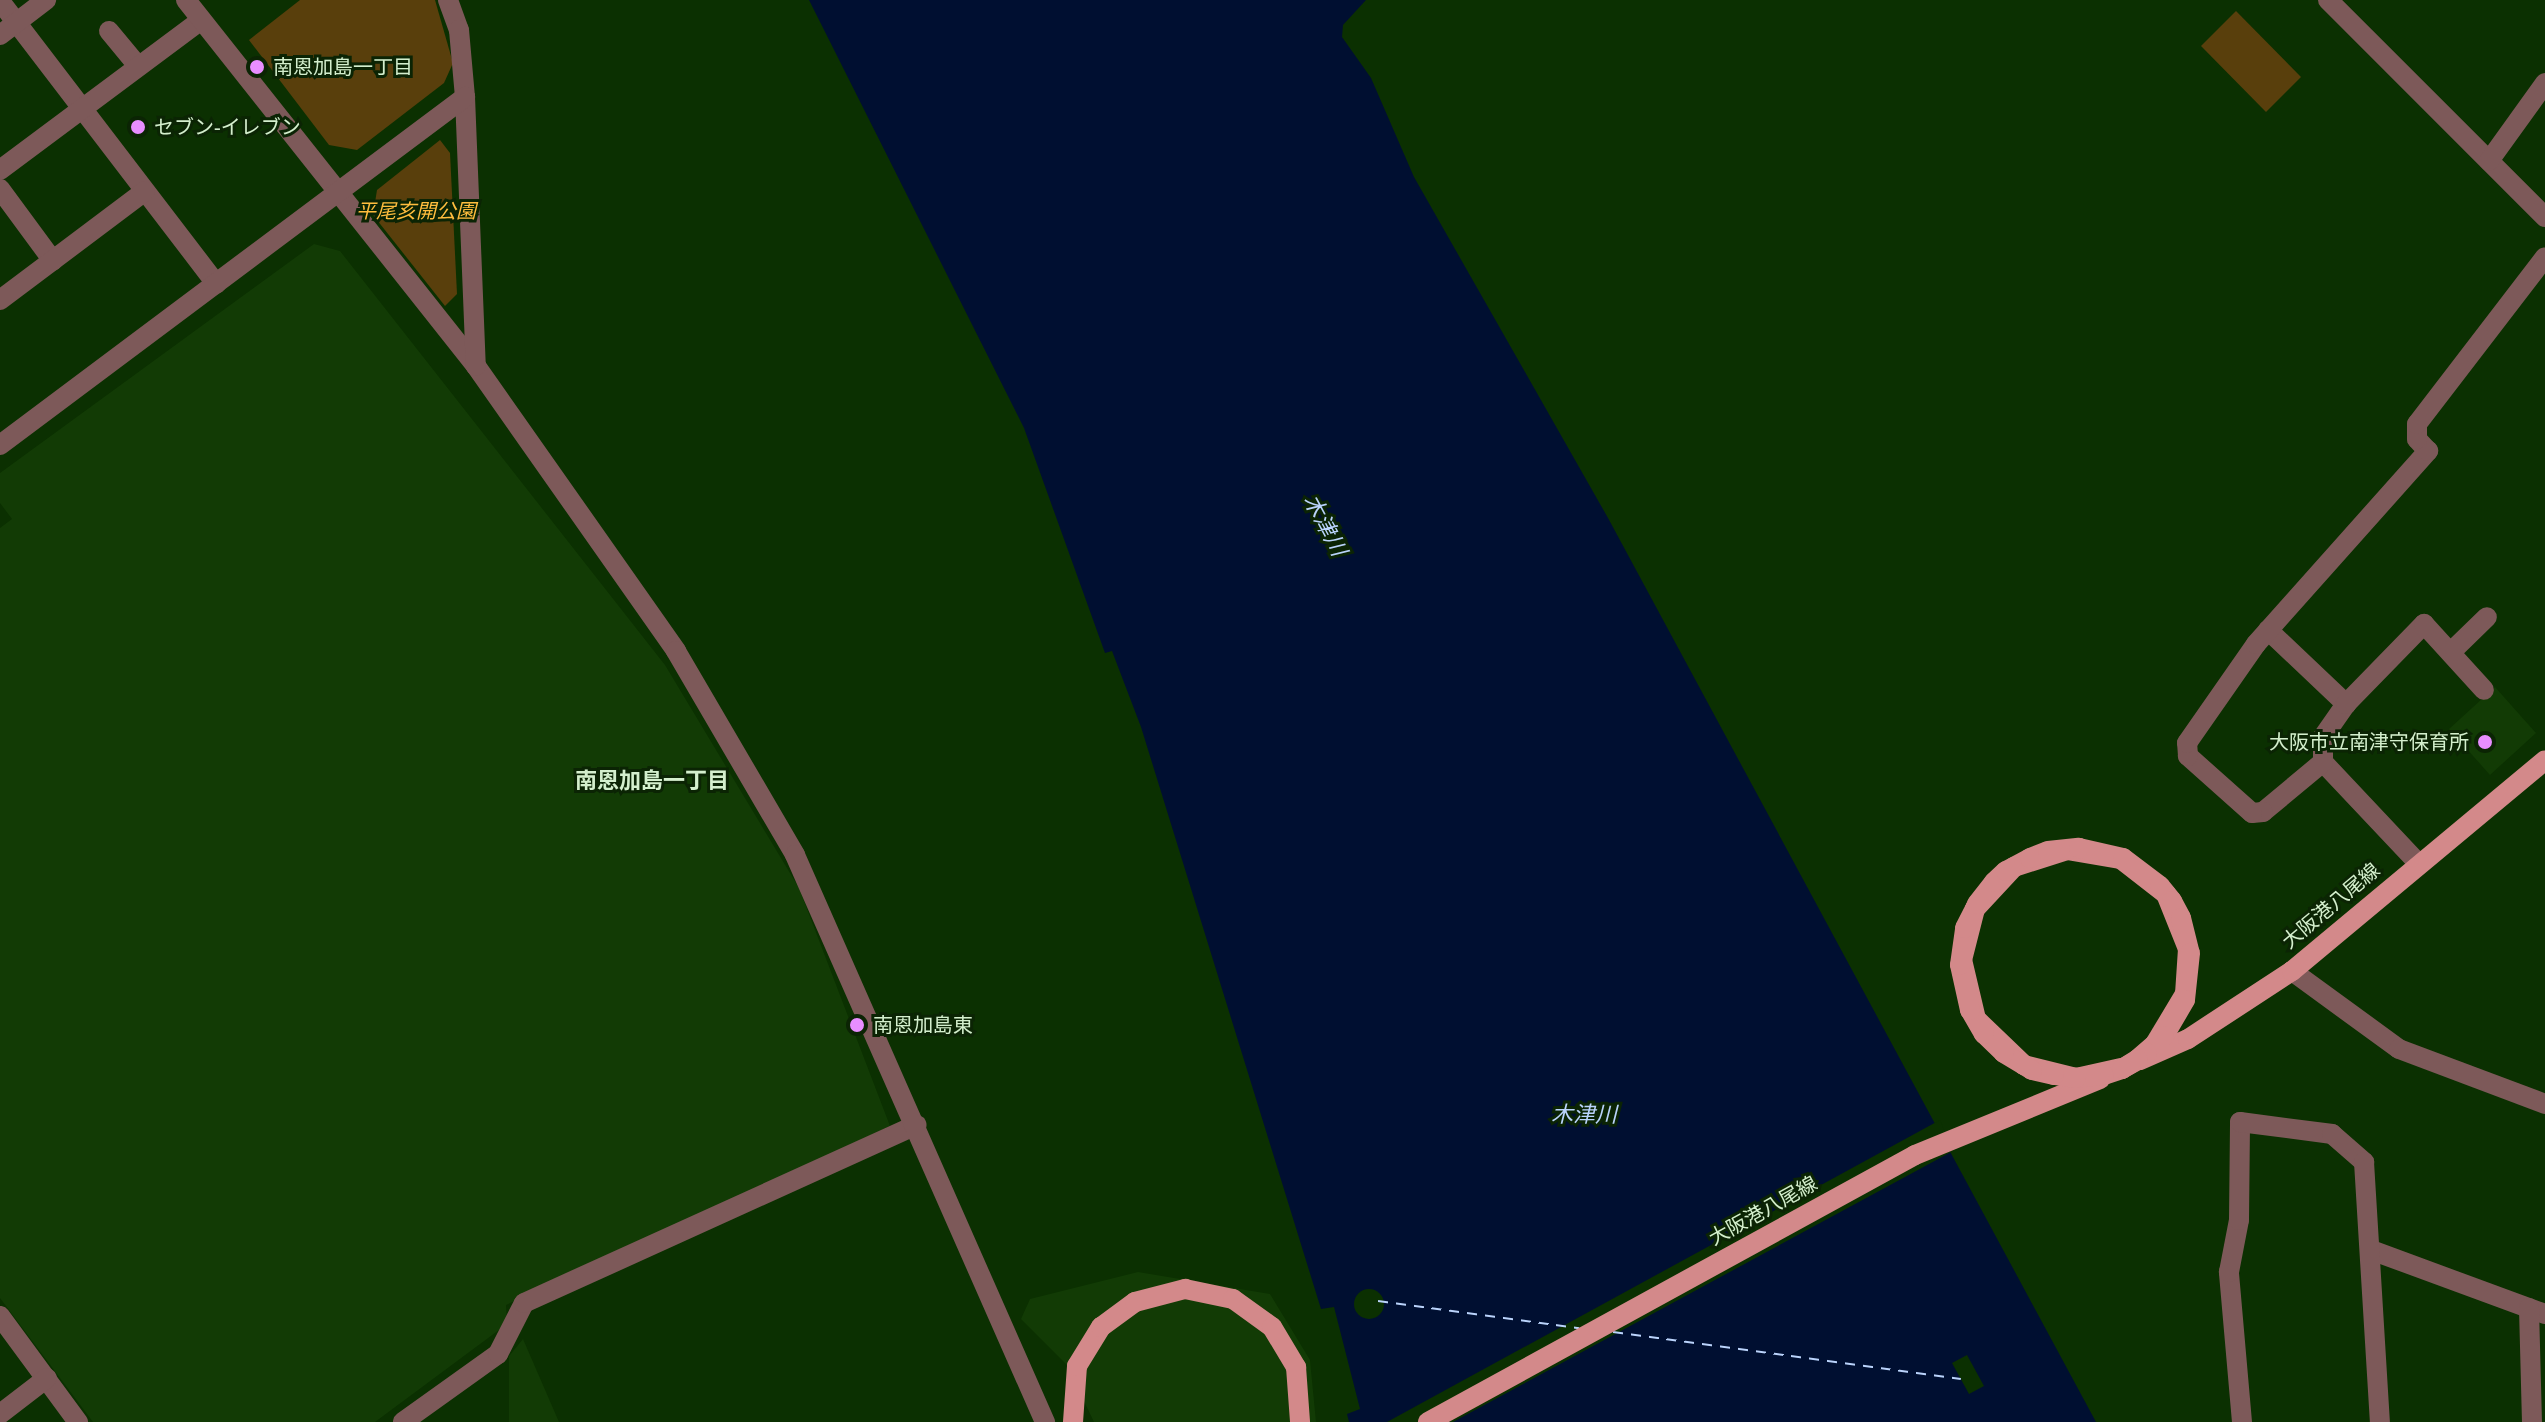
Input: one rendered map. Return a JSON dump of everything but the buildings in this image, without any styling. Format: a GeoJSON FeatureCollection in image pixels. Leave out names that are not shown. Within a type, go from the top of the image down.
{"type":"FeatureCollection","features":[{"type":"Feature","properties":{"kind":"main road","name":"大阪港八尾線"},"geometry":{"type":"LineString","coordinates":[[1428,1422],[1915,1155],[2122,1069],[2138,1060],[2156,1045],[2181,1010],[2190,971],[2188,944],[2184,927],[2167,894],[2139,868],[2123,858],[2104,852],[2068,848],[2030,858],[2006,871],[1977,904],[1965,928],[1960,965],[1970,1010],[1984,1034],[2004,1053],[2032,1070],[2076,1078],[2104,1075],[2122,1069],[2130,1064],[2155,1044],[2185,994],[2188,949],[2166,894],[2121,859],[2067,850],[2014,867],[1975,909],[1962,960],[1976,1019],[2024,1065],[2076,1078],[2121,1068],[2188,1039],[2292,971],[2545,760]]}},
{"type":"Feature","properties":{"kind":"main road"},"geometry":{"type":"LineString","coordinates":[[1074,1422],[1079,1366],[1102,1329],[1136,1303],[1185,1291],[1233,1301],[1271,1328],[1294,1368],[1299,1422]]}},
{"type":"Feature","properties":{"kind":"street"},"geometry":{"type":"LineString","coordinates":[[8,29],[46,0]]}},
{"type":"Feature","properties":{"kind":"street"},"geometry":{"type":"LineString","coordinates":[[186,0],[337,196],[476,366],[676,651],[795,855],[1045,1422]]}},
{"type":"Feature","properties":{"kind":"street"},"geometry":{"type":"LineString","coordinates":[[448,0],[459,30],[465,97],[476,366]]}},
{"type":"Feature","properties":{"kind":"street"},"geometry":{"type":"LineString","coordinates":[[2328,0],[2545,217]]}},
{"type":"Feature","properties":{"kind":"street"},"geometry":{"type":"LineString","coordinates":[[0,1],[8,29],[81,108],[216,284]]}},
{"type":"Feature","properties":{"kind":"street"},"geometry":{"type":"LineString","coordinates":[[3,162],[201,20]]}},
{"type":"Feature","properties":{"kind":"street"},"geometry":{"type":"LineString","coordinates":[[109,31],[138,66]]}},
{"type":"Feature","properties":{"kind":"street"},"geometry":{"type":"LineString","coordinates":[[2489,161],[2545,83]]}},
{"type":"Feature","properties":{"kind":"street"},"geometry":{"type":"LineString","coordinates":[[1,442],[337,196],[465,97]]}},
{"type":"Feature","properties":{"kind":"street"},"geometry":{"type":"LineString","coordinates":[[0,189],[53,261]]}},
{"type":"Feature","properties":{"kind":"street"},"geometry":{"type":"LineString","coordinates":[[0,300],[145,191]]}},
{"type":"Feature","properties":{"kind":"street"},"geometry":{"type":"LineString","coordinates":[[2323,762],[2258,813],[2242,808],[2188,756],[2191,732],[2268,630],[2428,451],[2417,439],[2417,424],[2545,257]]}},
{"type":"Feature","properties":{"kind":"street"},"geometry":{"type":"LineString","coordinates":[[2451,652],[2487,617]]}},
{"type":"Feature","properties":{"kind":"street"},"geometry":{"type":"LineString","coordinates":[[2419,864],[2323,762],[2323,737],[2346,704],[2419,626],[2429,626],[2484,690]]}},
{"type":"Feature","properties":{"kind":"street"},"geometry":{"type":"LineString","coordinates":[[2268,630],[2346,704]]}},
{"type":"Feature","properties":{"kind":"street"},"geometry":{"type":"LineString","coordinates":[[2292,971],[2399,1049],[2545,1104]]}},
{"type":"Feature","properties":{"kind":"street"},"geometry":{"type":"LineString","coordinates":[[2242,1422],[2229,1272],[2239,1220],[2240,1122],[2332,1134],[2364,1162],[2380,1422]]}},
{"type":"Feature","properties":{"kind":"street"},"geometry":{"type":"LineString","coordinates":[[403,1422],[498,1354],[524,1303],[916,1125]]}},
{"type":"Feature","properties":{"kind":"street"},"geometry":{"type":"LineString","coordinates":[[2371,1250],[2537,1311],[2532,1422]]}},
{"type":"Feature","properties":{"kind":"street"},"geometry":{"type":"LineString","coordinates":[[0,1316],[78,1422]]}},
{"type":"Feature","properties":{"kind":"street"},"geometry":{"type":"LineString","coordinates":[[1023,1372],[1055,1422]]}},
{"type":"Feature","properties":{"kind":"street"},"geometry":{"type":"LineString","coordinates":[[0,1414],[47,1378]]}},
{"type":"Feature","properties":{"kind":"shaded area"},"geometry":{"type":"Polygon","coordinates":[[[314,244],[340,251],[665,665],[799,888],[890,1126],[506,1305],[507,1324],[375,1422],[93,1422],[0,1298],[0,528],[12,519],[0,503],[0,473],[314,244]]]}},
{"type":"Feature","properties":{"kind":"shaded area"},"geometry":{"type":"Polygon","coordinates":[[[2495,687],[2536,733],[2490,775],[2449,729],[2495,687]]]}},
{"type":"Feature","properties":{"kind":"shaded area"},"geometry":{"type":"Polygon","coordinates":[[[1138,1272],[1270,1294],[1310,1360],[1316,1422],[1094,1422],[1066,1364],[1021,1319],[1030,1299],[1138,1272]]]}},
{"type":"Feature","properties":{"kind":"shaded area"},"geometry":{"type":"Polygon","coordinates":[[[523,1339],[559,1422],[509,1422],[509,1356],[523,1339]]]}},
{"type":"Feature","properties":{"kind":"green space","name":"平尾亥開公園"},"geometry":{"type":"Polygon","coordinates":[[[300,0],[435,0],[453,63],[444,83],[357,150],[329,145],[249,40],[300,0]]]}},
{"type":"Feature","properties":{"kind":"green space"},"geometry":{"type":"Polygon","coordinates":[[[2236,11],[2301,77],[2266,112],[2201,46],[2236,11]]]}},
{"type":"Feature","properties":{"kind":"green space","name":"平尾亥開公園"},"geometry":{"type":"Polygon","coordinates":[[[440,140],[450,153],[457,294],[445,306],[373,215],[377,190],[440,140]]]}},
{"type":"Feature","properties":{"kind":"water","name":"木津川"},"geometry":{"type":"Polygon","coordinates":[[[809,0],[1366,0],[1343,25],[1342,37],[1371,78],[1414,177],[1608,518],[2096,1422],[1349,1422],[1347,1414],[1360,1409],[1334,1307],[1321,1309],[1141,727],[1112,651],[1105,653],[1024,428],[809,0]]]}},
{"type":"Feature","properties":{"kind":"pier"},"geometry":{"type":"Polygon","coordinates":[[[1940,1120],[1953,1151],[1453,1422],[1387,1422],[1940,1120]]]}},
{"type":"Feature","properties":{"kind":"pier"},"geometry":{"type":"Polygon","coordinates":[[[1369,1289],[1379,1294],[1384,1304],[1379,1314],[1369,1319],[1359,1314],[1354,1304],[1359,1294],[1369,1289]]]}},
{"type":"Feature","properties":{"kind":"pier"},"geometry":{"type":"Polygon","coordinates":[[[1967,1355],[1984,1386],[1969,1394],[1952,1363],[1967,1355]]]}},
{"type":"Feature","properties":{"kind":"ferry route"},"geometry":{"type":"LineString","coordinates":[[1378,1301],[1579,1328]]}},
{"type":"Feature","properties":{"kind":"ferry route"},"geometry":{"type":"LineString","coordinates":[[1613,1332],[1961,1379]]}},
{"type":"Feature","properties":{"kind":"place","name":"南恩加島一丁目"},"geometry":{"type":"Point","coordinates":[257,67]}},
{"type":"Feature","properties":{"kind":"place","name":"セブン-イレブン"},"geometry":{"type":"Point","coordinates":[138,127]}},
{"type":"Feature","properties":{"kind":"place","name":"大阪市立南津守保育所"},"geometry":{"type":"Point","coordinates":[2485,742]}},
{"type":"Feature","properties":{"kind":"place","name":"南恩加島東"},"geometry":{"type":"Point","coordinates":[857,1025]}},
{"type":"Feature","properties":{"kind":"district","name":"南恩加島一丁目"},"geometry":{"type":"Point","coordinates":[652,781]}}]}
